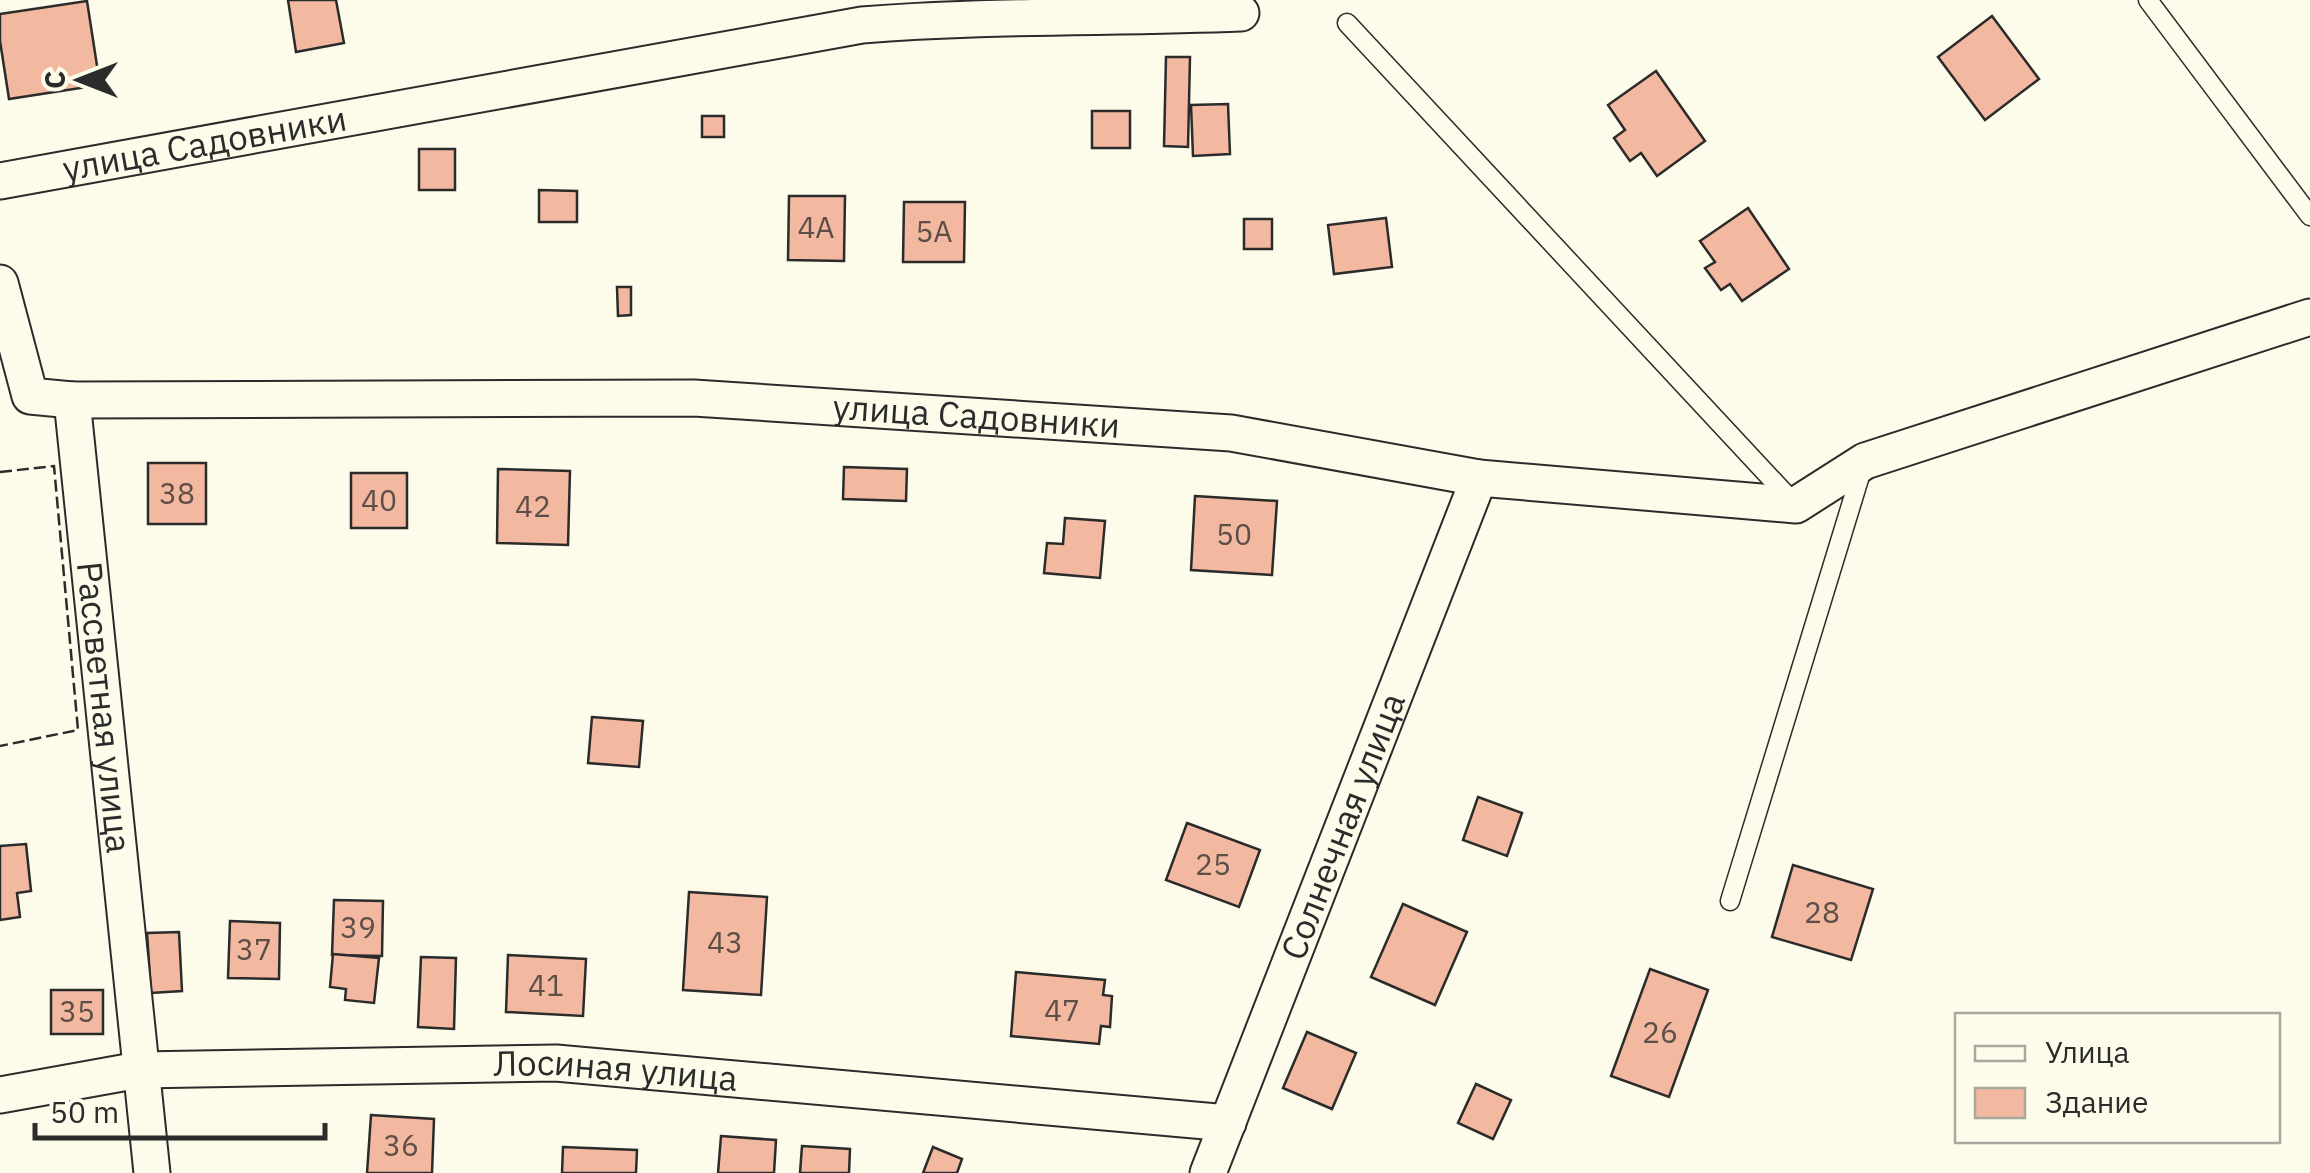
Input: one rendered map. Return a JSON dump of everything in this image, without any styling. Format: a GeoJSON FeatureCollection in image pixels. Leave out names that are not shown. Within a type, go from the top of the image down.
{"type":"FeatureCollection","features":[{"type":"Feature","properties":{"kind":"street","name":"улица Садовники"},"geometry":{"type":"LineString","coordinates":[[0,181],[862,25],[959,18],[1240,14]]}},
{"type":"Feature","properties":{"kind":"street"},"geometry":{"type":"LineString","coordinates":[[0,283],[30,396],[72,400]]}},
{"type":"Feature","properties":{"kind":"street"},"geometry":{"type":"LineString","coordinates":[[1796,506],[1865,460],[2310,316]]}},
{"type":"Feature","properties":{"kind":"street","name":"улица Садовники"},"geometry":{"type":"LineString","coordinates":[[72,400],[694,398],[1232,433],[1479,478],[1796,506]]}},
{"type":"Feature","properties":{"kind":"street","name":"Рассветная улица"},"geometry":{"type":"LineString","coordinates":[[72,400],[152,1173]]}},
{"type":"Feature","properties":{"kind":"street","name":"Солнечная улица"},"geometry":{"type":"LineString","coordinates":[[1208,1173],[1479,478]]}},
{"type":"Feature","properties":{"kind":"street","name":"Лосиная улица"},"geometry":{"type":"LineString","coordinates":[[0,1095],[139,1070],[556,1063],[1228,1123]]}},
{"type":"Feature","properties":{"kind":"lane"},"geometry":{"type":"LineString","coordinates":[[2148,0],[2310,216]]}},
{"type":"Feature","properties":{"kind":"lane"},"geometry":{"type":"LineString","coordinates":[[1347,24],[1796,506]]}},
{"type":"Feature","properties":{"kind":"lane"},"geometry":{"type":"LineString","coordinates":[[1730,901],[1865,460]]}},
{"type":"Feature","properties":{"kind":"building"},"geometry":{"type":"Polygon","coordinates":[[[288,0],[336,0],[344,43],[296,52],[288,0]]]}},
{"type":"Feature","properties":{"kind":"building"},"geometry":{"type":"Polygon","coordinates":[[[87,1],[100,85],[9,99],[0,14],[87,1]]]}},
{"type":"Feature","properties":{"kind":"building"},"geometry":{"type":"Polygon","coordinates":[[[1992,16],[2039,79],[1985,120],[1938,57],[1992,16]]]}},
{"type":"Feature","properties":{"kind":"building"},"geometry":{"type":"Polygon","coordinates":[[[1166,57],[1190,57],[1188,147],[1164,146],[1166,57]]]}},
{"type":"Feature","properties":{"kind":"building"},"geometry":{"type":"Polygon","coordinates":[[[1656,71],[1705,141],[1657,176],[1641,153],[1630,161],[1614,138],[1625,130],[1608,105],[1656,71]]]}},
{"type":"Feature","properties":{"kind":"building"},"geometry":{"type":"Polygon","coordinates":[[[1228,104],[1230,154],[1193,156],[1191,105],[1228,104]]]}},
{"type":"Feature","properties":{"kind":"building"},"geometry":{"type":"Polygon","coordinates":[[[1092,111],[1130,111],[1130,148],[1092,148],[1092,111]]]}},
{"type":"Feature","properties":{"kind":"building"},"geometry":{"type":"Polygon","coordinates":[[[702,116],[724,116],[724,137],[702,137],[702,116]]]}},
{"type":"Feature","properties":{"kind":"building"},"geometry":{"type":"Polygon","coordinates":[[[419,149],[455,149],[455,190],[419,190],[419,149]]]}},
{"type":"Feature","properties":{"kind":"building"},"geometry":{"type":"Polygon","coordinates":[[[539,190],[577,191],[577,222],[539,222],[539,190]]]}},
{"type":"Feature","properties":{"kind":"building"},"geometry":{"type":"Polygon","coordinates":[[[789,196],[845,196],[844,261],[788,260],[789,196]]]}},
{"type":"Feature","properties":{"kind":"building"},"geometry":{"type":"Polygon","coordinates":[[[904,202],[965,202],[964,262],[903,262],[904,202]]]}},
{"type":"Feature","properties":{"kind":"building"},"geometry":{"type":"Polygon","coordinates":[[[1748,208],[1789,269],[1742,301],[1730,284],[1721,290],[1705,268],[1715,262],[1700,241],[1748,208]]]}},
{"type":"Feature","properties":{"kind":"building"},"geometry":{"type":"Polygon","coordinates":[[[1386,218],[1392,267],[1334,274],[1328,225],[1386,218]]]}},
{"type":"Feature","properties":{"kind":"building"},"geometry":{"type":"Polygon","coordinates":[[[1244,219],[1272,219],[1272,249],[1244,249],[1244,219]]]}},
{"type":"Feature","properties":{"kind":"building"},"geometry":{"type":"Polygon","coordinates":[[[617,287],[631,287],[631,315],[618,316],[617,287]]]}},
{"type":"Feature","properties":{"kind":"building"},"geometry":{"type":"Polygon","coordinates":[[[148,463],[206,463],[206,524],[148,524],[148,463]]]}},
{"type":"Feature","properties":{"kind":"building"},"geometry":{"type":"Polygon","coordinates":[[[844,467],[907,469],[906,501],[843,499],[844,467]]]}},
{"type":"Feature","properties":{"kind":"building"},"geometry":{"type":"Polygon","coordinates":[[[498,469],[570,471],[568,545],[497,543],[498,469]]]}},
{"type":"Feature","properties":{"kind":"building"},"geometry":{"type":"Polygon","coordinates":[[[351,473],[407,473],[407,528],[351,528],[351,473]]]}},
{"type":"Feature","properties":{"kind":"building"},"geometry":{"type":"Polygon","coordinates":[[[1195,496],[1277,501],[1272,575],[1191,570],[1195,496]]]}},
{"type":"Feature","properties":{"kind":"building"},"geometry":{"type":"Polygon","coordinates":[[[1065,518],[1105,521],[1100,578],[1044,573],[1047,543],[1063,544],[1065,518]]]}},
{"type":"Feature","properties":{"kind":"building"},"geometry":{"type":"Polygon","coordinates":[[[592,717],[643,721],[639,767],[588,763],[592,717]]]}},
{"type":"Feature","properties":{"kind":"building"},"geometry":{"type":"Polygon","coordinates":[[[1478,797],[1522,813],[1507,856],[1463,840],[1478,797]]]}},
{"type":"Feature","properties":{"kind":"building"},"geometry":{"type":"Polygon","coordinates":[[[1187,823],[1260,850],[1239,907],[1166,880],[1187,823]]]}},
{"type":"Feature","properties":{"kind":"building"},"geometry":{"type":"Polygon","coordinates":[[[26,844],[31,891],[17,893],[20,917],[0,920],[0,846],[26,844]]]}},
{"type":"Feature","properties":{"kind":"building"},"geometry":{"type":"Polygon","coordinates":[[[1793,865],[1873,889],[1851,960],[1772,937],[1793,865]]]}},
{"type":"Feature","properties":{"kind":"building"},"geometry":{"type":"Polygon","coordinates":[[[689,892],[767,897],[761,995],[683,990],[689,892]]]}},
{"type":"Feature","properties":{"kind":"building"},"geometry":{"type":"Polygon","coordinates":[[[334,900],[383,901],[382,956],[332,955],[334,900]]]}},
{"type":"Feature","properties":{"kind":"building"},"geometry":{"type":"Polygon","coordinates":[[[1403,904],[1467,932],[1435,1005],[1371,977],[1403,904]]]}},
{"type":"Feature","properties":{"kind":"building"},"geometry":{"type":"Polygon","coordinates":[[[230,921],[280,923],[279,979],[228,978],[230,921]]]}},
{"type":"Feature","properties":{"kind":"building"},"geometry":{"type":"Polygon","coordinates":[[[179,932],[182,991],[151,993],[147,933],[179,932]]]}},
{"type":"Feature","properties":{"kind":"building"},"geometry":{"type":"Polygon","coordinates":[[[333,954],[379,958],[374,1003],[345,1000],[346,989],[330,987],[333,954]]]}},
{"type":"Feature","properties":{"kind":"building"},"geometry":{"type":"Polygon","coordinates":[[[508,955],[586,959],[583,1016],[506,1012],[508,955]]]}},
{"type":"Feature","properties":{"kind":"building"},"geometry":{"type":"Polygon","coordinates":[[[421,957],[456,958],[454,1029],[418,1027],[421,957]]]}},
{"type":"Feature","properties":{"kind":"building"},"geometry":{"type":"Polygon","coordinates":[[[1650,969],[1708,990],[1669,1097],[1611,1076],[1650,969]]]}},
{"type":"Feature","properties":{"kind":"building"},"geometry":{"type":"Polygon","coordinates":[[[1016,972],[1105,980],[1103,995],[1112,996],[1110,1027],[1101,1026],[1099,1044],[1011,1036],[1016,972]]]}},
{"type":"Feature","properties":{"kind":"building"},"geometry":{"type":"Polygon","coordinates":[[[51,990],[103,990],[103,1034],[51,1034],[51,990]]]}},
{"type":"Feature","properties":{"kind":"building"},"geometry":{"type":"Polygon","coordinates":[[[1307,1032],[1356,1053],[1332,1109],[1283,1088],[1307,1032]]]}},
{"type":"Feature","properties":{"kind":"building"},"geometry":{"type":"Polygon","coordinates":[[[1476,1084],[1511,1100],[1493,1139],[1458,1123],[1476,1084]]]}},
{"type":"Feature","properties":{"kind":"building"},"geometry":{"type":"Polygon","coordinates":[[[371,1115],[434,1119],[432,1173],[367,1173],[371,1115]]]}},
{"type":"Feature","properties":{"kind":"building"},"geometry":{"type":"Polygon","coordinates":[[[721,1136],[776,1140],[774,1173],[718,1173],[721,1136]]]}},
{"type":"Feature","properties":{"kind":"building"},"geometry":{"type":"Polygon","coordinates":[[[802,1146],[850,1149],[849,1173],[800,1173],[802,1146]]]}},
{"type":"Feature","properties":{"kind":"building"},"geometry":{"type":"Polygon","coordinates":[[[563,1147],[637,1150],[636,1173],[562,1173],[563,1147]]]}},
{"type":"Feature","properties":{"kind":"building"},"geometry":{"type":"Polygon","coordinates":[[[933,1147],[962,1159],[957,1173],[923,1173],[933,1147]]]}},
{"type":"Feature","properties":{"kind":"fence"},"geometry":{"type":"LineString","coordinates":[[0,472],[54,466],[78,730],[0,746]]}}]}
